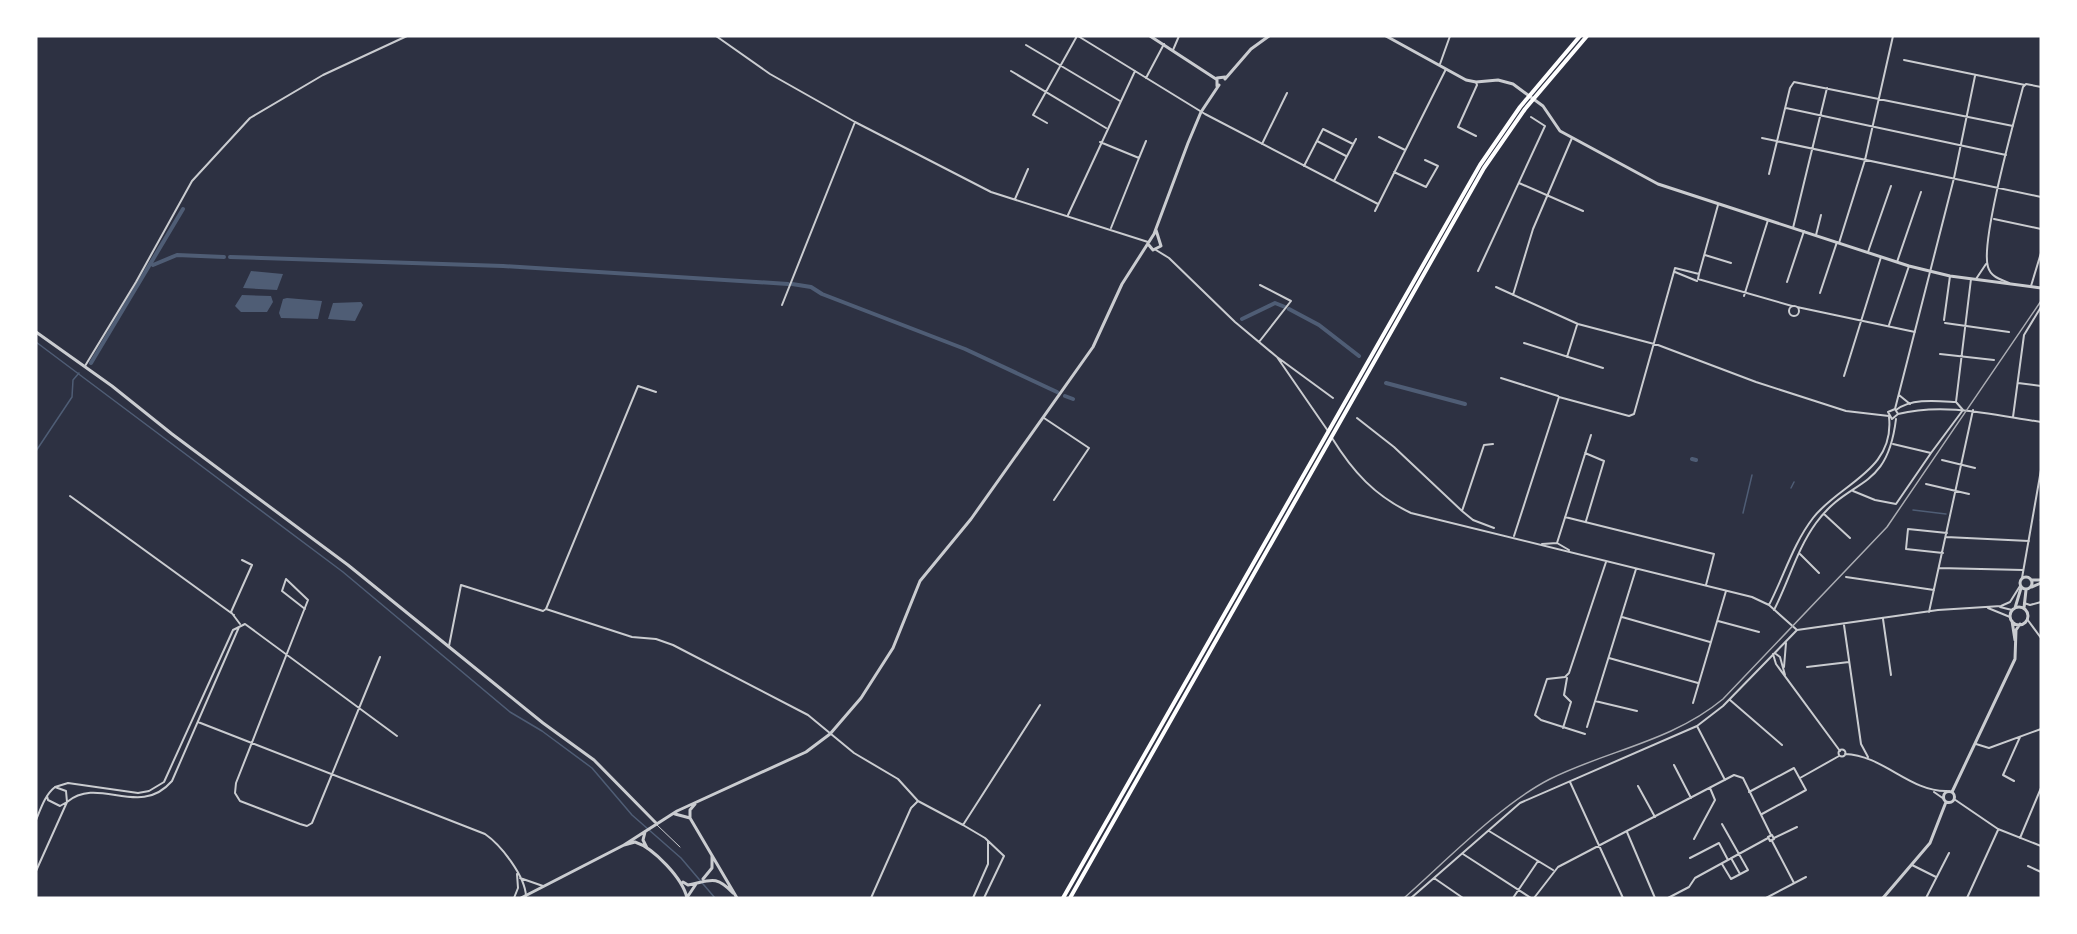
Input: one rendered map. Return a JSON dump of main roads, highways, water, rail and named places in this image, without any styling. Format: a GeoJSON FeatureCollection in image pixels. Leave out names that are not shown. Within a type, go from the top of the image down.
{"type":"FeatureCollection","features":[{"type":"Feature","properties":{"kind":"highway"},"geometry":{"type":"LineString","coordinates":[[1063,898],[1480,165],[1520,107],[1580,36]]}},
{"type":"Feature","properties":{"kind":"highway"},"geometry":{"type":"LineString","coordinates":[[1071,898],[1484,168],[1525,110],[1587,36]]}},
{"type":"Feature","properties":{"kind":"water"},"geometry":{"type":"Polygon","coordinates":[[[251,271],[283,274],[277,290],[243,288],[251,271]]]}},
{"type":"Feature","properties":{"kind":"water"},"geometry":{"type":"Polygon","coordinates":[[[242,295],[271,296],[273,302],[267,312],[241,312],[235,306],[242,295]]]}},
{"type":"Feature","properties":{"kind":"water"},"geometry":{"type":"Polygon","coordinates":[[[283,299],[322,301],[318,319],[281,318],[279,313],[283,299]]]}},
{"type":"Feature","properties":{"kind":"water"},"geometry":{"type":"Polygon","coordinates":[[[361,302],[363,305],[355,321],[328,319],[333,303],[361,302]]]}},
{"type":"Feature","properties":{"kind":"waterway"},"geometry":{"type":"LineString","coordinates":[[91,363],[183,209]]}},
{"type":"Feature","properties":{"kind":"waterway"},"geometry":{"type":"LineString","coordinates":[[153,265],[177,255],[224,257]]}},
{"type":"Feature","properties":{"kind":"waterway"},"geometry":{"type":"LineString","coordinates":[[230,257],[503,266],[788,284]]}},
{"type":"Feature","properties":{"kind":"waterway"},"geometry":{"type":"LineString","coordinates":[[792,284],[811,287],[822,294],[965,349],[1057,392]]}},
{"type":"Feature","properties":{"kind":"waterway"},"geometry":{"type":"LineString","coordinates":[[1242,319],[1275,303],[1285,307]]}},
{"type":"Feature","properties":{"kind":"waterway"},"geometry":{"type":"LineString","coordinates":[[1289,309],[1319,325],[1359,356]]}},
{"type":"Feature","properties":{"kind":"waterway"},"geometry":{"type":"LineString","coordinates":[[36,342],[343,572],[510,712],[542,731],[592,768],[632,815],[681,858],[715,898]]}},
{"type":"Feature","properties":{"kind":"waterway"},"geometry":{"type":"LineString","coordinates":[[36,451],[72,397],[73,380],[79,373]]}},
{"type":"Feature","properties":{"kind":"waterway"},"geometry":{"type":"LineString","coordinates":[[1386,383],[1465,404]]}},
{"type":"Feature","properties":{"kind":"waterway"},"geometry":{"type":"LineString","coordinates":[[1065,396],[1073,399]]}},
{"type":"Feature","properties":{"kind":"waterway"},"geometry":{"type":"LineString","coordinates":[[1692,459],[1696,460]]}},
{"type":"Feature","properties":{"kind":"waterway"},"geometry":{"type":"LineString","coordinates":[[1743,513],[1752,475]]}},
{"type":"Feature","properties":{"kind":"waterway"},"geometry":{"type":"LineString","coordinates":[[1791,488],[1794,482]]}},
{"type":"Feature","properties":{"kind":"waterway"},"geometry":{"type":"LineString","coordinates":[[1913,510],[1946,514]]}},
{"type":"Feature","properties":{"kind":"railway"},"geometry":{"type":"LineString","coordinates":[[1404,898],[1474,834],[1531,790],[1572,769],[1661,736],[1703,714],[1723,699],[1887,527],[2041,301]]}}]}
